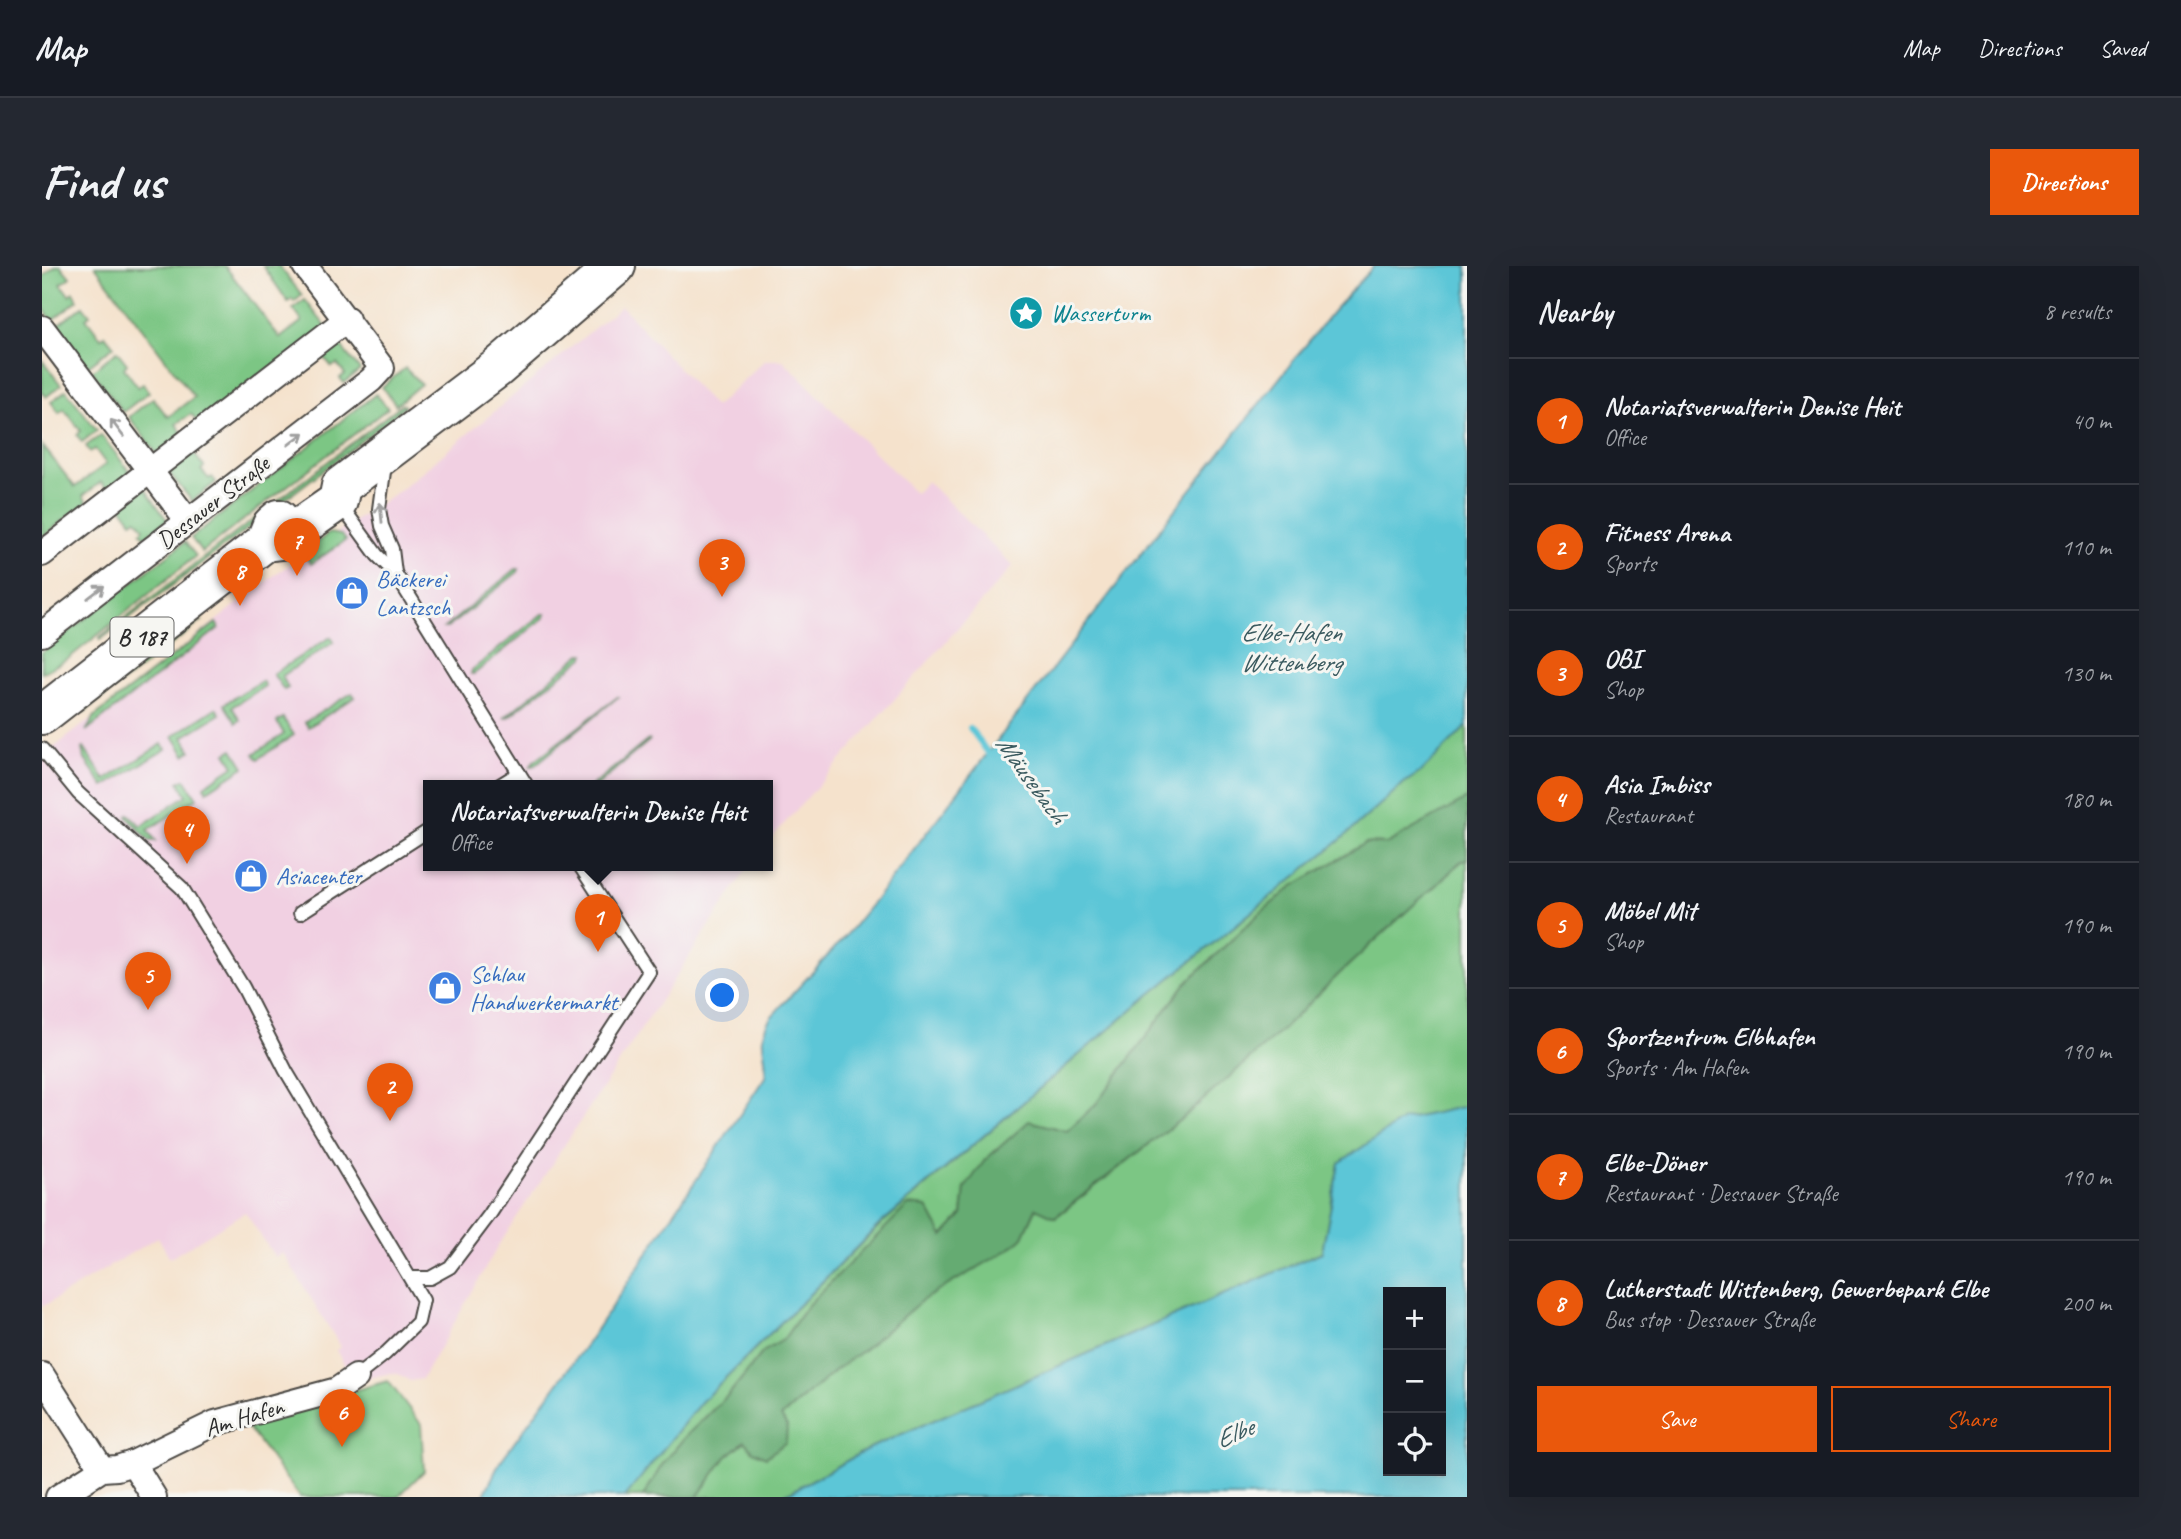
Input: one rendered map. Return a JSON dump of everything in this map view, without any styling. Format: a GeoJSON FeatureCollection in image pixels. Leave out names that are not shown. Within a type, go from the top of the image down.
{"type":"FeatureCollection","features":[{"type":"Feature","properties":{"kind":"main road","name":"B 187"},"geometry":{"type":"LineString","coordinates":[[42,715],[265,542],[272,525],[316,491],[326,484],[339,493],[387,451],[496,369],[616,266]]}},
{"type":"Feature","properties":{"kind":"street"},"geometry":{"type":"LineString","coordinates":[[42,554],[346,319],[304,266]]}},
{"type":"Feature","properties":{"kind":"street","name":"Dessauer Straße"},"geometry":{"type":"LineString","coordinates":[[42,634],[371,380],[382,368],[346,319]]}},
{"type":"Feature","properties":{"kind":"street"},"geometry":{"type":"LineString","coordinates":[[42,328],[188,521]]}},
{"type":"Feature","properties":{"kind":"street"},"geometry":{"type":"LineString","coordinates":[[42,1375],[102,1469],[58,1497]]}},
{"type":"Feature","properties":{"kind":"street","name":"Am Hafen"},"geometry":{"type":"LineString","coordinates":[[102,1469],[134,1463],[215,1423],[337,1390],[356,1377]]}},
{"type":"Feature","properties":{"kind":"street"},"geometry":{"type":"LineString","coordinates":[[134,1463],[154,1497]]}},
{"type":"Feature","properties":{"kind":"lane"},"geometry":{"type":"LineString","coordinates":[[387,451],[379,509],[382,526],[392,549],[395,573]]}},
{"type":"Feature","properties":{"kind":"lane"},"geometry":{"type":"LineString","coordinates":[[339,493],[377,555],[395,573],[523,780]]}},
{"type":"Feature","properties":{"kind":"lane"},"geometry":{"type":"LineString","coordinates":[[42,749],[78,793],[182,888],[243,987],[286,1071],[423,1300],[418,1322],[356,1377]]}},
{"type":"Feature","properties":{"kind":"lane"},"geometry":{"type":"LineString","coordinates":[[508,780],[519,773]]}},
{"type":"Feature","properties":{"kind":"lane"},"geometry":{"type":"LineString","coordinates":[[300,913],[423,834]]}},
{"type":"Feature","properties":{"kind":"lane"},"geometry":{"type":"LineString","coordinates":[[411,1278],[430,1278],[450,1267],[490,1214],[649,972],[583,871]]}},
{"type":"Feature","properties":{"kind":"shaded area"},"geometry":{"type":"Polygon","coordinates":[[[621,306],[715,407],[765,360],[783,360],[915,493],[927,481],[1013,566],[773,836],[773,780],[423,780],[423,871],[746,871],[501,1241],[422,1379],[410,1381],[391,1373],[364,1379],[350,1375],[336,1350],[341,1347],[283,1253],[275,1257],[245,1212],[170,1258],[158,1237],[42,1307],[42,757],[277,573],[399,491],[621,306]]]}},
{"type":"Feature","properties":{"kind":"green space"},"geometry":{"type":"Polygon","coordinates":[[[56,266],[61,266],[70,277],[61,284],[69,295],[73,292],[78,300],[52,320],[42,306],[42,277],[56,266]]]}},
{"type":"Feature","properties":{"kind":"green space"},"geometry":{"type":"Polygon","coordinates":[[[95,266],[225,266],[280,338],[302,321],[293,309],[305,300],[327,328],[201,426],[191,414],[176,424],[186,438],[160,458],[129,417],[153,398],[168,417],[194,397],[95,266]]]}},
{"type":"Feature","properties":{"kind":"green space"},"geometry":{"type":"Polygon","coordinates":[[[263,266],[279,266],[302,295],[294,302],[292,299],[288,302],[263,266]]]}},
{"type":"Feature","properties":{"kind":"green space"},"geometry":{"type":"Polygon","coordinates":[[[83,306],[90,315],[86,318],[101,338],[105,335],[114,346],[88,366],[57,325],[83,306]]]}},
{"type":"Feature","properties":{"kind":"green space"},"geometry":{"type":"Polygon","coordinates":[[[335,339],[360,370],[344,383],[340,378],[345,374],[337,364],[332,367],[318,353],[335,339]]]}},
{"type":"Feature","properties":{"kind":"green space"},"geometry":{"type":"Polygon","coordinates":[[[117,351],[127,364],[124,368],[138,387],[143,384],[149,392],[123,412],[92,371],[117,351]]]}},
{"type":"Feature","properties":{"kind":"green space"},"geometry":{"type":"Polygon","coordinates":[[[42,360],[61,385],[46,397],[42,391],[42,360]]]}},
{"type":"Feature","properties":{"kind":"green space"},"geometry":{"type":"Polygon","coordinates":[[[405,368],[421,384],[396,405],[382,387],[405,368]]]}},
{"type":"Feature","properties":{"kind":"green space"},"geometry":{"type":"Polygon","coordinates":[[[66,390],[97,430],[82,442],[77,435],[81,431],[64,409],[59,413],[51,402],[66,390]]]}},
{"type":"Feature","properties":{"kind":"green space"},"geometry":{"type":"Polygon","coordinates":[[[376,394],[388,408],[202,552],[191,538],[376,394]]]}},
{"type":"Feature","properties":{"kind":"green space"},"geometry":{"type":"Polygon","coordinates":[[[402,404],[405,406],[387,421],[274,508],[272,505],[402,404]]]}},
{"type":"Feature","properties":{"kind":"green space"},"geometry":{"type":"Polygon","coordinates":[[[101,435],[134,477],[112,494],[101,482],[83,496],[87,502],[42,537],[42,445],[75,487],[106,464],[95,449],[90,452],[86,446],[101,435]]]}},
{"type":"Feature","properties":{"kind":"green space"},"geometry":{"type":"Polygon","coordinates":[[[192,451],[204,467],[201,470],[216,482],[192,501],[167,470],[192,451]]]}},
{"type":"Feature","properties":{"kind":"green space"},"geometry":{"type":"Polygon","coordinates":[[[144,487],[167,520],[145,537],[141,532],[144,528],[137,519],[132,521],[120,505],[144,487]]]}},
{"type":"Feature","properties":{"kind":"green space"},"geometry":{"type":"Polygon","coordinates":[[[263,512],[266,515],[100,640],[99,638],[263,512]]]}},
{"type":"Feature","properties":{"kind":"green space"},"geometry":{"type":"Polygon","coordinates":[[[329,533],[341,535],[346,540],[311,564],[303,553],[329,533]]]}},
{"type":"Feature","properties":{"kind":"green space"},"geometry":{"type":"Polygon","coordinates":[[[185,542],[196,556],[68,659],[42,673],[42,652],[185,542]]]}},
{"type":"Feature","properties":{"kind":"green space"},"geometry":{"type":"Polygon","coordinates":[[[519,569],[518,572],[444,628],[519,569]]]}},
{"type":"Feature","properties":{"kind":"green space"},"geometry":{"type":"Polygon","coordinates":[[[542,614],[546,614],[545,617],[471,674],[472,670],[542,614]]]}},
{"type":"Feature","properties":{"kind":"green space"},"geometry":{"type":"Polygon","coordinates":[[[203,620],[84,712],[80,707],[158,647],[203,620]]]}},
{"type":"Feature","properties":{"kind":"green space"},"geometry":{"type":"Polygon","coordinates":[[[216,623],[219,628],[86,731],[95,716],[216,623]]]}},
{"type":"Feature","properties":{"kind":"green space"},"geometry":{"type":"Polygon","coordinates":[[[331,637],[334,642],[282,676],[288,688],[284,690],[273,674],[331,637]]]}},
{"type":"Feature","properties":{"kind":"green space"},"geometry":{"type":"Polygon","coordinates":[[[581,654],[585,654],[584,657],[504,718],[581,654]]]}},
{"type":"Feature","properties":{"kind":"green space"},"geometry":{"type":"Polygon","coordinates":[[[262,681],[265,686],[232,707],[240,720],[236,723],[224,704],[262,681]]]}},
{"type":"Feature","properties":{"kind":"green space"},"geometry":{"type":"Polygon","coordinates":[[[352,693],[355,697],[308,727],[305,722],[352,693]]]}},
{"type":"Feature","properties":{"kind":"green space"},"geometry":{"type":"Polygon","coordinates":[[[619,696],[535,765],[531,766],[533,762],[619,696]]]}},
{"type":"Feature","properties":{"kind":"green space"},"geometry":{"type":"Polygon","coordinates":[[[216,708],[220,714],[183,737],[191,751],[185,755],[173,736],[216,708]]]}},
{"type":"Feature","properties":{"kind":"green space"},"geometry":{"type":"Polygon","coordinates":[[[283,718],[294,735],[258,759],[254,754],[284,734],[277,722],[283,718]]]}},
{"type":"Feature","properties":{"kind":"green space"},"geometry":{"type":"Polygon","coordinates":[[[1467,726],[1467,799],[1386,844],[1366,843],[1292,887],[1258,915],[1186,983],[1096,1104],[1067,1131],[1029,1122],[965,1188],[962,1215],[943,1237],[927,1207],[908,1206],[807,1306],[783,1340],[763,1352],[730,1393],[684,1438],[662,1465],[643,1497],[625,1497],[701,1402],[881,1224],[1148,996],[1338,842],[1404,783],[1422,771],[1467,726]]]}},
{"type":"Feature","properties":{"kind":"green space"},"geometry":{"type":"Polygon","coordinates":[[[650,740],[603,780],[598,780],[650,740]]]}},
{"type":"Feature","properties":{"kind":"green space"},"geometry":{"type":"Polygon","coordinates":[[[162,744],[166,749],[104,787],[84,758],[82,749],[84,748],[105,780],[162,744]]]}},
{"type":"Feature","properties":{"kind":"green space"},"geometry":{"type":"Polygon","coordinates":[[[233,749],[244,767],[207,791],[204,786],[234,766],[226,753],[233,749]]]}},
{"type":"Feature","properties":{"kind":"green space"},"geometry":{"type":"Polygon","coordinates":[[[185,779],[197,798],[148,830],[156,841],[150,841],[127,817],[129,814],[141,826],[187,795],[179,782],[185,779]]]}},
{"type":"Feature","properties":{"kind":"green space"},"geometry":{"type":"Polygon","coordinates":[[[1467,799],[1467,860],[1461,861],[1282,1030],[1185,1116],[1055,1217],[1036,1208],[1023,1237],[1011,1248],[921,1301],[837,1369],[781,1417],[787,1426],[786,1442],[766,1457],[753,1451],[745,1441],[726,1457],[697,1497],[643,1497],[662,1465],[684,1438],[730,1393],[763,1352],[783,1340],[807,1306],[908,1205],[927,1207],[943,1236],[962,1216],[965,1188],[985,1160],[1029,1121],[1067,1131],[1096,1104],[1186,983],[1258,915],[1292,887],[1366,843],[1386,844],[1467,799]]]}},
{"type":"Feature","properties":{"kind":"green space"},"geometry":{"type":"Polygon","coordinates":[[[1467,860],[1467,1106],[1403,1120],[1339,1163],[1322,1252],[872,1447],[781,1497],[697,1497],[726,1457],[745,1441],[753,1451],[787,1426],[781,1417],[921,1301],[1011,1248],[1023,1237],[1037,1207],[1056,1217],[1185,1116],[1282,1030],[1421,898],[1462,861],[1467,860]]]}},
{"type":"Feature","properties":{"kind":"green space"},"geometry":{"type":"Polygon","coordinates":[[[388,1381],[421,1424],[424,1471],[398,1497],[300,1497],[243,1421],[388,1381]]]}},
{"type":"Feature","properties":{"kind":"water","name":"Elbe-Hafen Wittenberg"},"geometry":{"type":"Polygon","coordinates":[[[1374,266],[1467,266],[1467,726],[1422,771],[1404,783],[1338,842],[1148,996],[880,1224],[701,1402],[625,1497],[483,1497],[500,1462],[590,1339],[765,1077],[763,1034],[771,1017],[844,938],[1173,512],[1333,311],[1374,266]]]}},
{"type":"Feature","properties":{"kind":"water","name":"Elbe"},"geometry":{"type":"Polygon","coordinates":[[[1467,1106],[1467,1497],[781,1497],[872,1447],[1322,1252],[1339,1163],[1403,1120],[1467,1106]]]}},
{"type":"Feature","properties":{"kind":"waterway","name":"Mäusebach"},"geometry":{"type":"LineString","coordinates":[[970,728],[993,760]]}},
{"type":"Feature","properties":{"kind":"place","name":"Wasserturm"},"geometry":{"type":"Point","coordinates":[1026,313]}},
{"type":"Feature","properties":{"kind":"place","name":"Elbe-Döner"},"geometry":{"type":"Point","coordinates":[297,576]}},
{"type":"Feature","properties":{"kind":"place","name":"Bäckerei Lantzsch"},"geometry":{"type":"Point","coordinates":[352,593]}},
{"type":"Feature","properties":{"kind":"place","name":"OBI"},"geometry":{"type":"Point","coordinates":[722,597]}},
{"type":"Feature","properties":{"kind":"place","name":"Lutherstadt Wittenberg, Gewerbepark Elbe"},"geometry":{"type":"Point","coordinates":[240,606]}},
{"type":"Feature","properties":{"kind":"place","name":"Asia Imbiss"},"geometry":{"type":"Point","coordinates":[187,864]}},
{"type":"Feature","properties":{"kind":"place","name":"Asiacenter"},"geometry":{"type":"Point","coordinates":[251,876]}},
{"type":"Feature","properties":{"kind":"place","name":"Notariatsverwalterin Denise Heit"},"geometry":{"type":"Point","coordinates":[598,952]}},
{"type":"Feature","properties":{"kind":"place","name":"Schlau Handwerkermarkt"},"geometry":{"type":"Point","coordinates":[445,988]}},
{"type":"Feature","properties":{"kind":"place","name":"Möbel Mit"},"geometry":{"type":"Point","coordinates":[148,1010]}},
{"type":"Feature","properties":{"kind":"place","name":"Fitness Arena"},"geometry":{"type":"Point","coordinates":[390,1121]}},
{"type":"Feature","properties":{"kind":"place","name":"Sportzentrum Elbhafen"},"geometry":{"type":"Point","coordinates":[342,1447]}}]}
